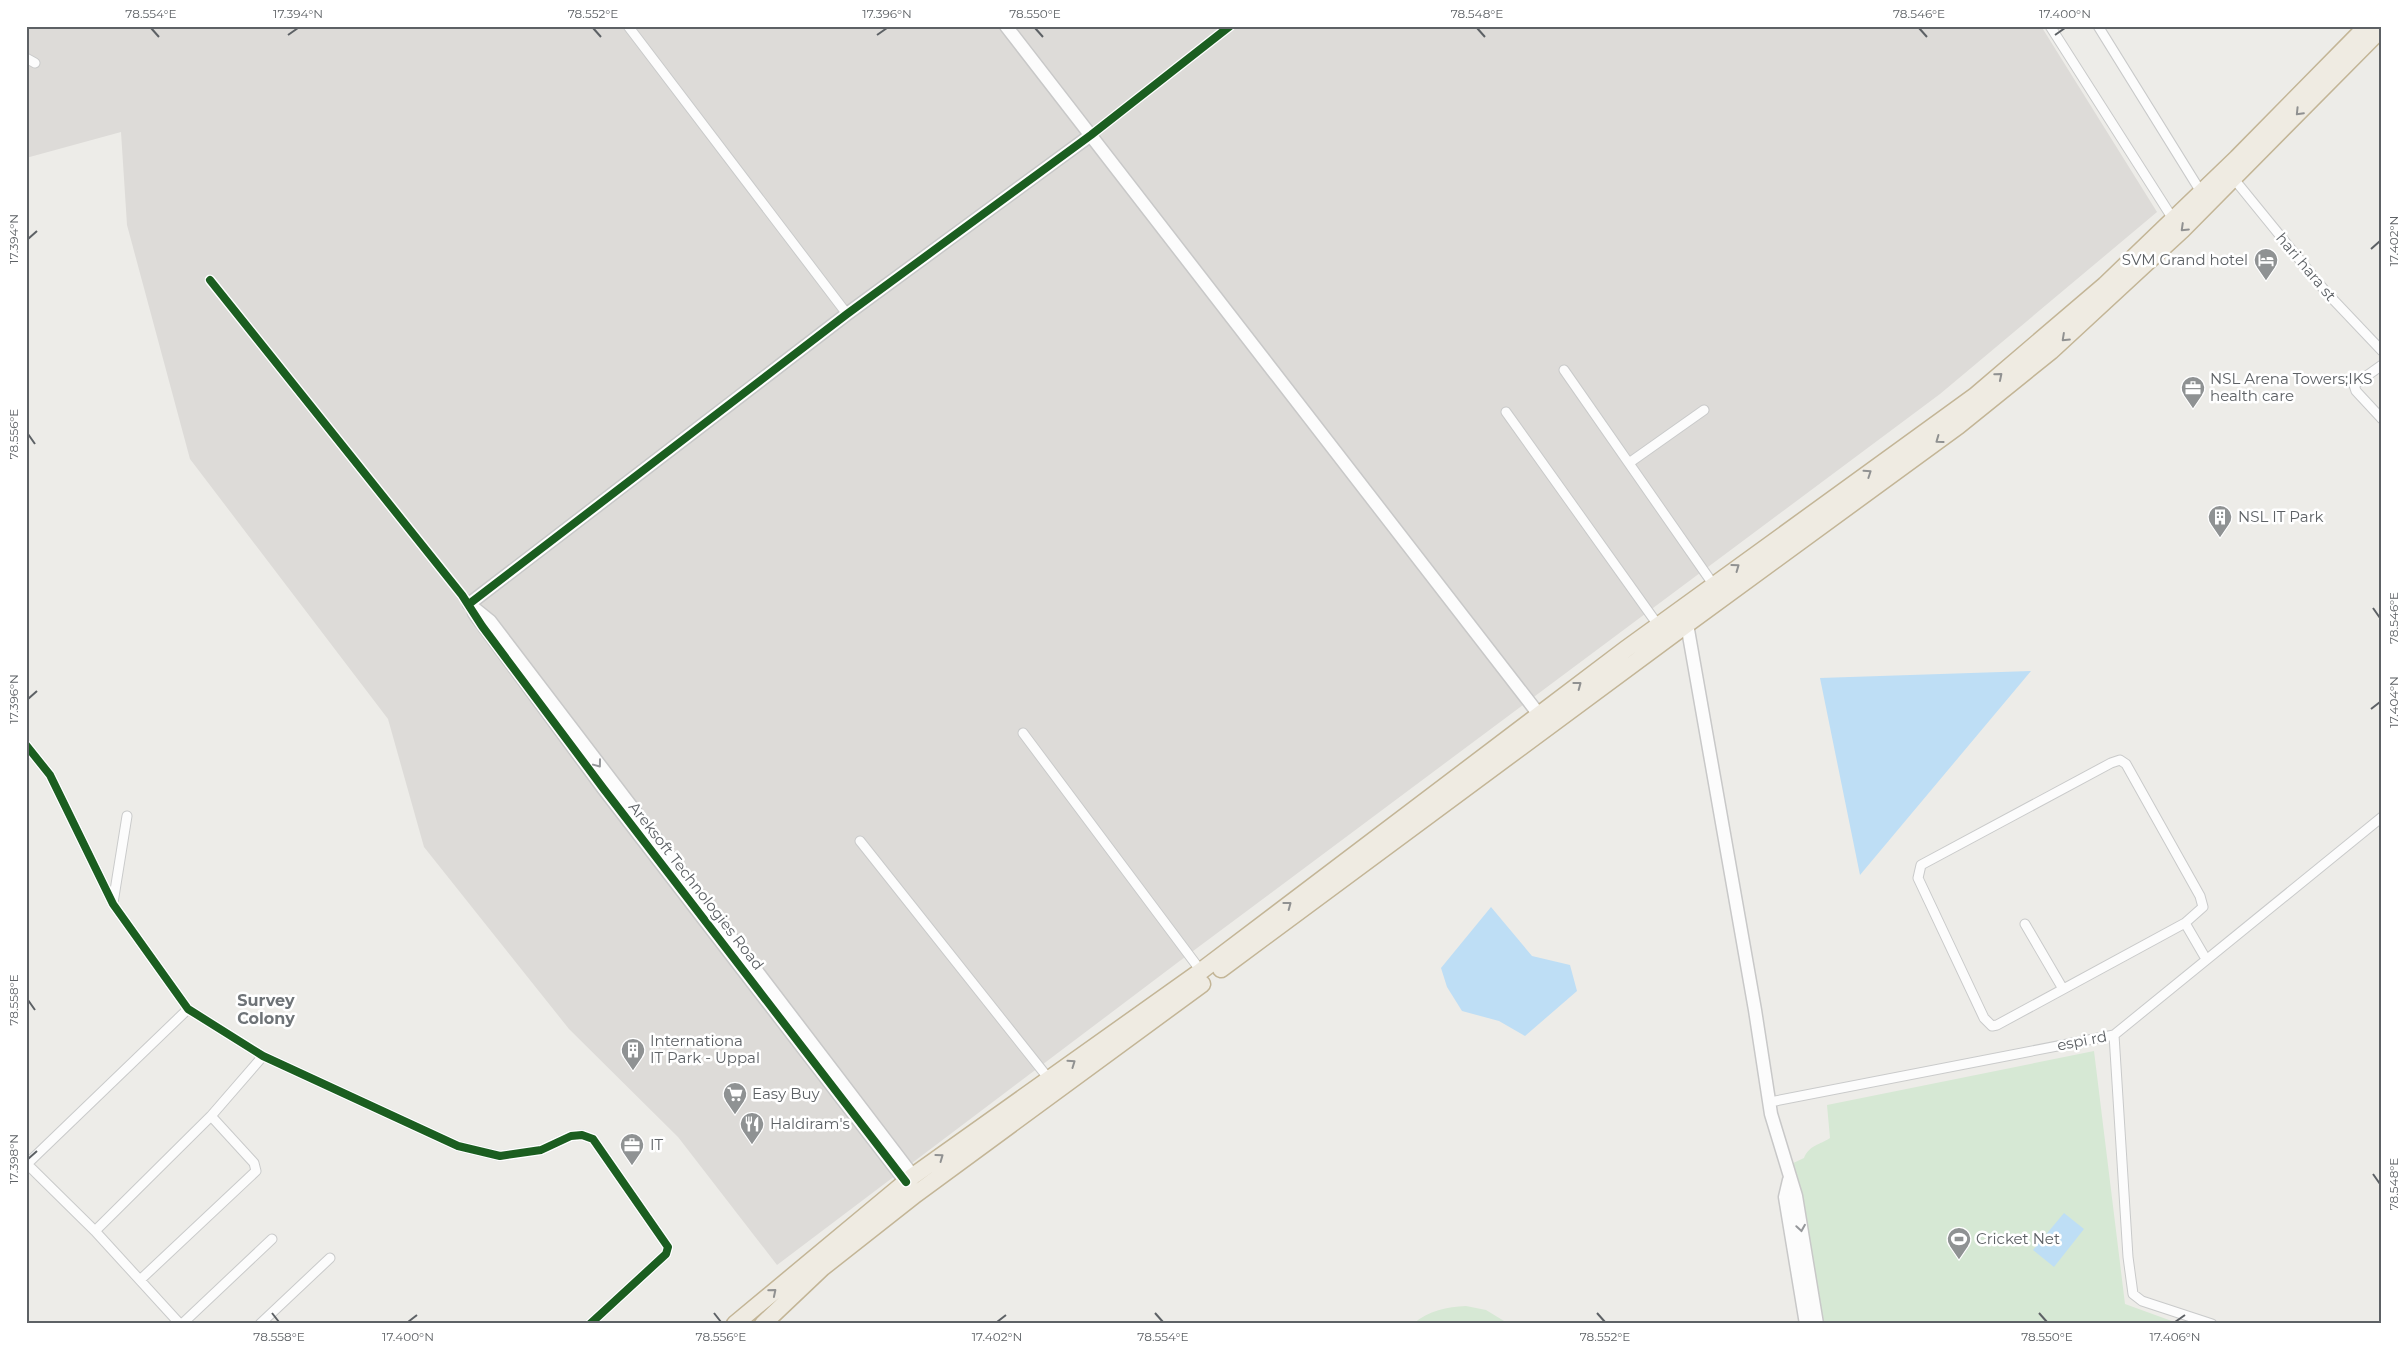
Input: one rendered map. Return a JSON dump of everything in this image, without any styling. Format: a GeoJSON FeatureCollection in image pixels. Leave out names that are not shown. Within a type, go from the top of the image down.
{"type":"FeatureCollection","features":[{"type":"Feature","properties":{"kind":"highway"},"geometry":{"type":"LineString","coordinates":[[763,1324],[822,1268],[916,1194],[1544,721],[1683,617],[1958,426],[2050,351],[2173,219],[2367,26]]}},
{"type":"Feature","properties":{"kind":"highway"},"geometry":{"type":"LineString","coordinates":[[735,1324],[910,1179],[1201,971],[1544,721],[1658,625],[1683,617],[1713,584],[1975,396],[2101,296],[2234,179],[2382,28]]}},
{"type":"Feature","properties":{"kind":"street"},"geometry":{"type":"LineString","coordinates":[[628,26],[847,314]]}},
{"type":"Feature","properties":{"kind":"street"},"geometry":{"type":"LineString","coordinates":[[210,280],[469,604],[847,314],[1090,135],[1230,26]]}},
{"type":"Feature","properties":{"kind":"street"},"geometry":{"type":"LineString","coordinates":[[2050,26],[2173,219]]}},
{"type":"Feature","properties":{"kind":"street"},"geometry":{"type":"LineString","coordinates":[[2098,26],[2201,192]]}},
{"type":"Feature","properties":{"kind":"street"},"geometry":{"type":"LineString","coordinates":[[1008,27],[1544,721]]}},
{"type":"Feature","properties":{"kind":"street"},"geometry":{"type":"LineString","coordinates":[[26,58],[35,63]]}},
{"type":"Feature","properties":{"kind":"street","name":"hari hara st"},"geometry":{"type":"LineString","coordinates":[[2234,179],[2326,292],[2382,351]]}},
{"type":"Feature","properties":{"kind":"street"},"geometry":{"type":"LineString","coordinates":[[2382,365],[2354,384],[2356,390],[2382,419]]}},
{"type":"Feature","properties":{"kind":"street"},"geometry":{"type":"LineString","coordinates":[[1564,370],[1713,584]]}},
{"type":"Feature","properties":{"kind":"street"},"geometry":{"type":"LineString","coordinates":[[1629,463],[1704,410]]}},
{"type":"Feature","properties":{"kind":"street"},"geometry":{"type":"LineString","coordinates":[[1506,412],[1658,625]]}},
{"type":"Feature","properties":{"kind":"street","name":"Areksoft Technologies Road"},"geometry":{"type":"LineString","coordinates":[[469,604],[490,621],[699,905],[910,1179]]}},
{"type":"Feature","properties":{"kind":"street"},"geometry":{"type":"LineString","coordinates":[[1683,617],[1770,1102],[1789,1180],[1796,1196],[1817,1324]]}},
{"type":"Feature","properties":{"kind":"street"},"geometry":{"type":"LineString","coordinates":[[1023,733],[1201,971]]}},
{"type":"Feature","properties":{"kind":"street"},"geometry":{"type":"LineString","coordinates":[[26,746],[50,775],[113,904],[188,1009],[263,1056],[458,1146],[500,1156],[541,1150],[571,1136],[582,1135],[593,1139],[668,1247],[666,1254],[590,1324]]}},
{"type":"Feature","properties":{"kind":"street"},"geometry":{"type":"LineString","coordinates":[[2120,760],[2126,764],[2200,896],[2203,907],[2185,923],[1992,1026],[1984,1018],[1923,891],[1918,878],[1920,865],[2111,763],[2120,760]]}},
{"type":"Feature","properties":{"kind":"street"},"geometry":{"type":"LineString","coordinates":[[113,904],[127,816]]}},
{"type":"Feature","properties":{"kind":"street","name":"espi rd"},"geometry":{"type":"LineString","coordinates":[[1770,1102],[2114,1035],[2382,817]]}},
{"type":"Feature","properties":{"kind":"street"},"geometry":{"type":"LineString","coordinates":[[860,841],[1049,1079]]}},
{"type":"Feature","properties":{"kind":"street"},"geometry":{"type":"LineString","coordinates":[[2185,923],[2206,959]]}},
{"type":"Feature","properties":{"kind":"street"},"geometry":{"type":"LineString","coordinates":[[2025,924],[2063,989]]}},
{"type":"Feature","properties":{"kind":"street"},"geometry":{"type":"LineString","coordinates":[[188,1009],[26,1164],[95,1231],[181,1324],[272,1239]]}},
{"type":"Feature","properties":{"kind":"street"},"geometry":{"type":"LineString","coordinates":[[2114,1035],[2128,1257],[2133,1294],[2142,1301],[2212,1324]]}},
{"type":"Feature","properties":{"kind":"street"},"geometry":{"type":"LineString","coordinates":[[95,1231],[211,1116],[263,1056]]}},
{"type":"Feature","properties":{"kind":"street"},"geometry":{"type":"LineString","coordinates":[[140,1280],[256,1171],[254,1163],[211,1116]]}},
{"type":"Feature","properties":{"kind":"street"},"geometry":{"type":"LineString","coordinates":[[1789,1180],[1785,1197],[1806,1324]]}},
{"type":"Feature","properties":{"kind":"street"},"geometry":{"type":"LineString","coordinates":[[260,1324],[330,1258]]}},
{"type":"Feature","properties":{"kind":"shaded area"},"geometry":{"type":"Polygon","coordinates":[[[26,26],[2041,26],[2157,212],[1940,394],[1181,960],[777,1265],[678,1137],[569,1029],[424,847],[388,719],[190,459],[127,225],[121,132],[26,158],[26,26]]]}},
{"type":"Feature","properties":{"kind":"green space"},"geometry":{"type":"Polygon","coordinates":[[[2094,1051],[2125,1304],[2180,1324],[1818,1324],[1789,1165],[1804,1158],[1809,1150],[1830,1138],[1827,1105],[2094,1051]]]}},
{"type":"Feature","properties":{"kind":"green space"},"geometry":{"type":"Polygon","coordinates":[[[1466,1306],[1486,1310],[1509,1324],[1413,1324],[1425,1315],[1438,1310],[1466,1306]]]}},
{"type":"Feature","properties":{"kind":"water"},"geometry":{"type":"Polygon","coordinates":[[[2031,671],[1860,875],[1820,678],[2031,671]]]}},
{"type":"Feature","properties":{"kind":"water"},"geometry":{"type":"Polygon","coordinates":[[[1491,907],[1532,956],[1570,965],[1577,991],[1525,1036],[1499,1021],[1462,1011],[1447,987],[1441,968],[1491,907]]]}},
{"type":"Feature","properties":{"kind":"water"},"geometry":{"type":"Polygon","coordinates":[[[2064,1213],[2084,1229],[2054,1267],[2033,1250],[2064,1213]]]}},
{"type":"Feature","properties":{"kind":"cycle path"},"geometry":{"type":"LineString","coordinates":[[469,604],[847,314],[1091,135],[1230,26]]}},
{"type":"Feature","properties":{"kind":"cycle path"},"geometry":{"type":"LineString","coordinates":[[210,280],[462,595],[482,626],[603,788],[906,1182]]}},
{"type":"Feature","properties":{"kind":"cycle path"},"geometry":{"type":"LineString","coordinates":[[26,745],[50,775],[113,904],[188,1009],[263,1056],[458,1146],[500,1156],[541,1150],[571,1136],[582,1135],[593,1139],[668,1247],[666,1254],[590,1324]]}},
{"type":"Feature","properties":{"kind":"place","name":"SVM Grand hotel"},"geometry":{"type":"Point","coordinates":[2266,281]}},
{"type":"Feature","properties":{"kind":"place","name":"NSL Arena Towers;IKS health care"},"geometry":{"type":"Point","coordinates":[2193,409]}},
{"type":"Feature","properties":{"kind":"place","name":"NSL IT Park"},"geometry":{"type":"Point","coordinates":[2220,538]}},
{"type":"Feature","properties":{"kind":"place","name":"Internationa IT Park - Uppal"},"geometry":{"type":"Point","coordinates":[633,1071]}},
{"type":"Feature","properties":{"kind":"place","name":"Easy Buy"},"geometry":{"type":"Point","coordinates":[735,1115]}},
{"type":"Feature","properties":{"kind":"place","name":"Haldiram's"},"geometry":{"type":"Point","coordinates":[752,1145]}},
{"type":"Feature","properties":{"kind":"place","name":"IT"},"geometry":{"type":"Point","coordinates":[632,1166]}},
{"type":"Feature","properties":{"kind":"place","name":"Cricket Net"},"geometry":{"type":"Point","coordinates":[1959,1260]}},
{"type":"Feature","properties":{"kind":"district","name":"Survey Colony"},"geometry":{"type":"Point","coordinates":[266,1009]}}]}
